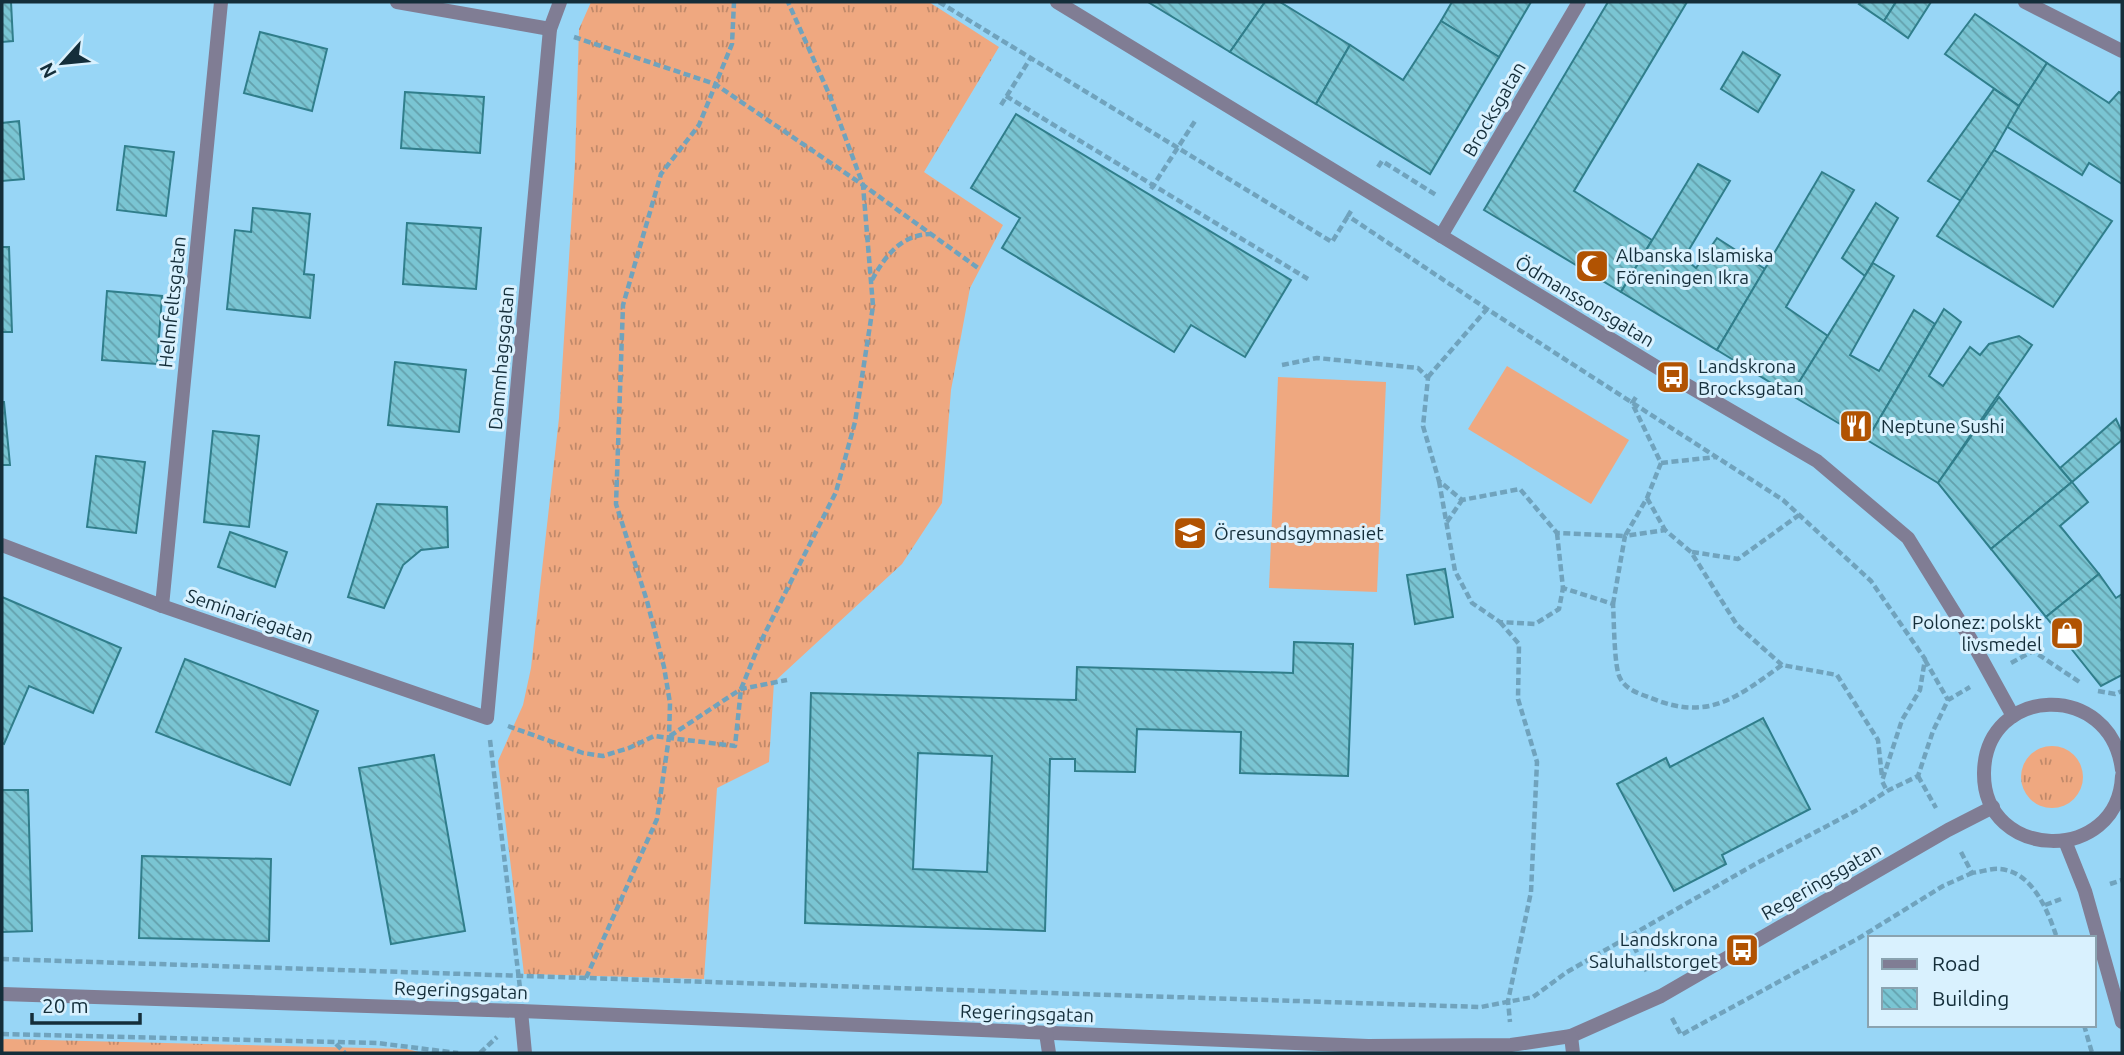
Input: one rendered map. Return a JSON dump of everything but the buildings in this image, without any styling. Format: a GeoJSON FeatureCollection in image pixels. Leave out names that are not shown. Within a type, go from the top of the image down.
{"type":"FeatureCollection","features":[{"type":"Feature","properties":{"kind":"street","name":"Helmfeltsgatan"},"geometry":{"type":"LineString","coordinates":[[162,606],[220,2]]}},
{"type":"Feature","properties":{"kind":"street"},"geometry":{"type":"LineString","coordinates":[[397,2],[550,29]]}},
{"type":"Feature","properties":{"kind":"street","name":"Dammhagsgatan"},"geometry":{"type":"LineString","coordinates":[[487,719],[550,29],[560,2]]}},
{"type":"Feature","properties":{"kind":"street","name":"Ödmanssonsgatan"},"geometry":{"type":"LineString","coordinates":[[1057,2],[1817,461],[1908,538],[2013,716]]}},
{"type":"Feature","properties":{"kind":"street","name":"Brocksgatan"},"geometry":{"type":"LineString","coordinates":[[1441,236],[1579,2]]}},
{"type":"Feature","properties":{"kind":"street"},"geometry":{"type":"LineString","coordinates":[[2025,2],[2122,51]]}},
{"type":"Feature","properties":{"kind":"street","name":"Seminariegatan"},"geometry":{"type":"LineString","coordinates":[[2,545],[162,606],[487,719]]}},
{"type":"Feature","properties":{"kind":"street"},"geometry":{"type":"LineString","coordinates":[[2122,770],[2120,746],[2102,724],[2080,709],[2053,703],[2025,709],[2013,716],[1996,734],[1986,757],[1984,783],[1993,807],[2006,823],[2023,835],[2044,842],[2065,841],[2088,833],[2106,817],[2119,796],[2122,776]]}},
{"type":"Feature","properties":{"kind":"street","name":"Regeringsgatan"},"geometry":{"type":"LineString","coordinates":[[2,994],[521,1010],[1368,1046],[1511,1045],[1570,1036],[1661,996],[1948,830],[1993,807]]}},
{"type":"Feature","properties":{"kind":"street"},"geometry":{"type":"LineString","coordinates":[[2065,841],[2085,891],[2122,1022]]}},
{"type":"Feature","properties":{"kind":"street"},"geometry":{"type":"LineString","coordinates":[[521,1010],[525,1053]]}},
{"type":"Feature","properties":{"kind":"street"},"geometry":{"type":"LineString","coordinates":[[1046,1033],[1049,1053]]}},
{"type":"Feature","properties":{"kind":"street"},"geometry":{"type":"LineString","coordinates":[[1570,1036],[1573,1053]]}},
{"type":"Feature","properties":{"kind":"path"},"geometry":{"type":"LineString","coordinates":[[586,978],[657,819],[669,737],[670,703],[664,667],[647,601],[615,504],[623,305],[661,174],[699,125],[732,44],[734,2]]}},
{"type":"Feature","properties":{"kind":"path"},"geometry":{"type":"LineString","coordinates":[[519,976],[487,719],[583,753],[603,756],[654,736],[735,746],[741,689],[759,645],[836,492],[855,422],[873,306],[863,185],[830,96],[789,2]]}},
{"type":"Feature","properties":{"kind":"path"},"geometry":{"type":"LineString","coordinates":[[939,2],[1332,242],[1382,161],[1458,208]]}},
{"type":"Feature","properties":{"kind":"path"},"geometry":{"type":"LineString","coordinates":[[550,29],[715,84],[978,268]]}},
{"type":"Feature","properties":{"kind":"path"},"geometry":{"type":"LineString","coordinates":[[1001,105],[1030,59]]}},
{"type":"Feature","properties":{"kind":"path"},"geometry":{"type":"LineString","coordinates":[[1006,96],[1152,187],[1308,279]]}},
{"type":"Feature","properties":{"kind":"path"},"geometry":{"type":"LineString","coordinates":[[1152,187],[1195,121]]}},
{"type":"Feature","properties":{"kind":"path"},"geometry":{"type":"LineString","coordinates":[[1348,216],[1487,309],[1634,400],[1783,500],[1871,581],[1925,659],[1948,700]]}},
{"type":"Feature","properties":{"kind":"path"},"geometry":{"type":"LineString","coordinates":[[872,281],[892,250],[913,236],[930,234]]}},
{"type":"Feature","properties":{"kind":"path"},"geometry":{"type":"LineString","coordinates":[[1487,309],[1428,378],[1423,426],[1438,481],[1455,571],[1472,603],[1500,622],[1519,644],[1518,699],[1537,762],[1531,892],[1508,1002]]}},
{"type":"Feature","properties":{"kind":"path"},"geometry":{"type":"LineString","coordinates":[[1282,365],[1317,358],[1419,368],[1428,378]]}},
{"type":"Feature","properties":{"kind":"path"},"geometry":{"type":"LineString","coordinates":[[1634,400],[1661,463],[1647,498],[1626,536],[1613,604],[1619,678],[1632,691],[1663,703],[1700,709],[1735,699],[1782,665]]}},
{"type":"Feature","properties":{"kind":"path"},"geometry":{"type":"LineString","coordinates":[[1661,463],[1716,457]]}},
{"type":"Feature","properties":{"kind":"path"},"geometry":{"type":"LineString","coordinates":[[1438,481],[1462,500]]}},
{"type":"Feature","properties":{"kind":"path"},"geometry":{"type":"LineString","coordinates":[[1446,523],[1462,500],[1520,489],[1557,533],[1563,588],[1559,609],[1535,624],[1500,622]]}},
{"type":"Feature","properties":{"kind":"path"},"geometry":{"type":"LineString","coordinates":[[1647,498],[1665,530],[1692,552],[1737,625],[1782,665],[1837,675],[1878,740],[1882,781],[1887,791]]}},
{"type":"Feature","properties":{"kind":"path"},"geometry":{"type":"LineString","coordinates":[[1692,552],[1738,559],[1799,514]]}},
{"type":"Feature","properties":{"kind":"path"},"geometry":{"type":"LineString","coordinates":[[1557,533],[1626,536],[1665,530]]}},
{"type":"Feature","properties":{"kind":"path"},"geometry":{"type":"LineString","coordinates":[[1563,588],[1613,604]]}},
{"type":"Feature","properties":{"kind":"path"},"geometry":{"type":"LineString","coordinates":[[2,959],[1481,1007],[1533,997],[1567,972],[1918,776],[1933,732],[1948,700],[2034,651],[2087,687],[2115,694],[2122,691]]}},
{"type":"Feature","properties":{"kind":"path"},"geometry":{"type":"LineString","coordinates":[[1882,781],[1902,720],[1920,691],[1925,659]]}},
{"type":"Feature","properties":{"kind":"path"},"geometry":{"type":"LineString","coordinates":[[669,737],[741,689],[787,680]]}},
{"type":"Feature","properties":{"kind":"path"},"geometry":{"type":"LineString","coordinates":[[1918,776],[1972,873]]}},
{"type":"Feature","properties":{"kind":"path"},"geometry":{"type":"LineString","coordinates":[[1629,937],[1681,1035],[1859,938],[1944,886],[1972,873],[1999,869],[2023,879],[2045,905],[2056,936]]}},
{"type":"Feature","properties":{"kind":"path"},"geometry":{"type":"LineString","coordinates":[[2085,1027],[2092,1053]]}},
{"type":"Feature","properties":{"kind":"path"},"geometry":{"type":"LineString","coordinates":[[2,1034],[377,1043],[458,1053]]}},
{"type":"Feature","properties":{"kind":"path"},"geometry":{"type":"LineString","coordinates":[[335,1043],[345,1053]]}},
{"type":"Feature","properties":{"kind":"green space"},"geometry":{"type":"Polygon","coordinates":[[[591,2],[929,2],[999,47],[924,172],[1003,225],[970,288],[951,390],[942,503],[902,564],[774,682],[769,762],[717,788],[704,979],[524,974],[498,761],[523,705],[531,668],[559,418],[575,162],[579,29],[591,2]]]}},
{"type":"Feature","properties":{"kind":"green space"},"geometry":{"type":"Polygon","coordinates":[[[1507,366],[1629,440],[1591,504],[1468,429],[1507,366]]]}},
{"type":"Feature","properties":{"kind":"green space"},"geometry":{"type":"Polygon","coordinates":[[[1278,377],[1386,382],[1377,592],[1269,588],[1278,377]]]}},
{"type":"Feature","properties":{"kind":"green space"},"geometry":{"type":"Polygon","coordinates":[[[2052,746],[2074,755],[2083,777],[2074,799],[2052,808],[2030,799],[2021,777],[2030,755],[2052,746]]]}},
{"type":"Feature","properties":{"kind":"green space"},"geometry":{"type":"Polygon","coordinates":[[[2,1040],[407,1049],[423,1053],[2,1053],[2,1040]]]}},
{"type":"Feature","properties":{"kind":"place","name":"Albanska Islamiska Föreningen Ikra"},"geometry":{"type":"Point","coordinates":[1592,266]}},
{"type":"Feature","properties":{"kind":"place","name":"Landskrona Brocksgatan"},"geometry":{"type":"Point","coordinates":[1673,377]}},
{"type":"Feature","properties":{"kind":"place","name":"Neptune Sushi"},"geometry":{"type":"Point","coordinates":[1856,426]}},
{"type":"Feature","properties":{"kind":"place","name":"Öresundsgymnasiet"},"geometry":{"type":"Point","coordinates":[1190,533]}},
{"type":"Feature","properties":{"kind":"place","name":"Polonez: polskt livsmedel"},"geometry":{"type":"Point","coordinates":[2067,633]}},
{"type":"Feature","properties":{"kind":"place","name":"Landskrona Saluhallstorget"},"geometry":{"type":"Point","coordinates":[1742,950]}}]}
